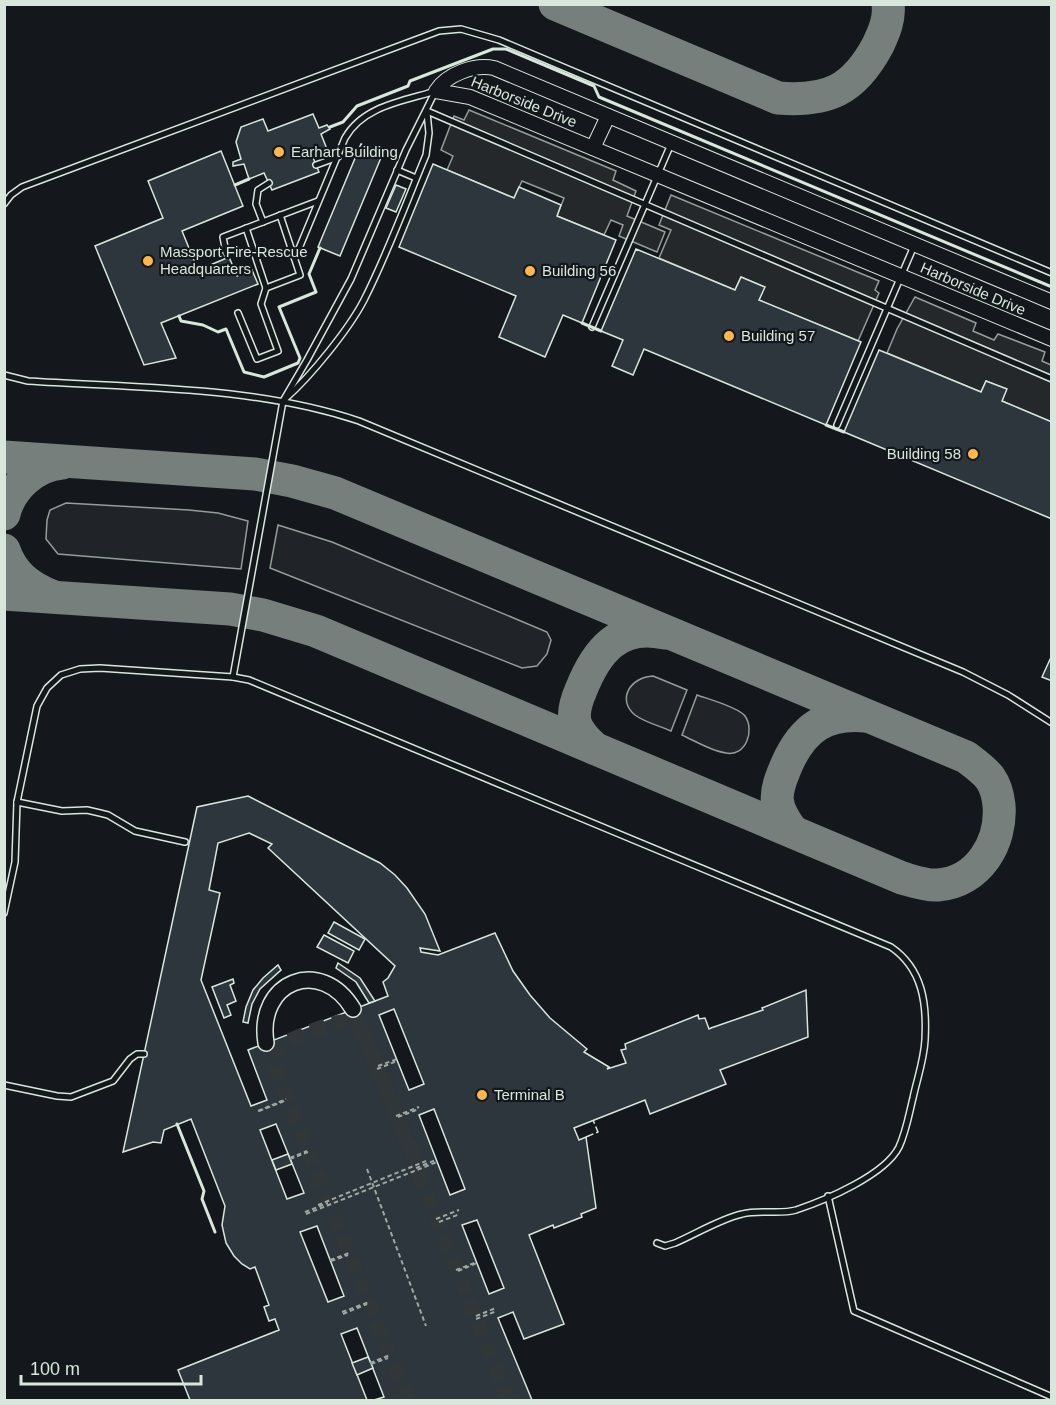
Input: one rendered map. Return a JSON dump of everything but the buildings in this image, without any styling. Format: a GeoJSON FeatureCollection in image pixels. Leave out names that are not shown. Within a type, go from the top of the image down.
{"type":"FeatureCollection","features":[{"type":"Feature","properties":{"kind":"main road"},"geometry":{"type":"LineString","coordinates":[[266,1043],[264,1025],[268,1008],[278,993],[293,983],[325,982],[340,992],[353,1009]]}},
{"type":"Feature","properties":{"kind":"street","name":"Harborside Drive"},"geometry":{"type":"LineString","coordinates":[[1052,302],[485,66],[451,76],[436,91],[470,97],[1052,339]]}},
{"type":"Feature","properties":{"kind":"street"},"geometry":{"type":"LineString","coordinates":[[593,148],[608,116]]}},
{"type":"Feature","properties":{"kind":"lane"},"geometry":{"type":"LineString","coordinates":[[4,204],[11,195],[33,183],[439,31],[461,29],[499,40],[1052,273]]}},
{"type":"Feature","properties":{"kind":"lane"},"geometry":{"type":"LineString","coordinates":[[233,677],[283,401],[351,279],[413,134],[436,91]]}},
{"type":"Feature","properties":{"kind":"lane"},"geometry":{"type":"LineString","coordinates":[[295,258],[351,129],[366,115],[389,105],[436,91]]}},
{"type":"Feature","properties":{"kind":"lane"},"geometry":{"type":"LineString","coordinates":[[283,401],[300,385],[343,332],[363,302],[428,145],[427,111]]}},
{"type":"Feature","properties":{"kind":"lane"},"geometry":{"type":"LineString","coordinates":[[427,111],[1052,379]]}},
{"type":"Feature","properties":{"kind":"lane"},"geometry":{"type":"LineString","coordinates":[[592,327],[671,142]]}},
{"type":"Feature","properties":{"kind":"lane"},"geometry":{"type":"LineString","coordinates":[[316,165],[338,157]]}},
{"type":"Feature","properties":{"kind":"lane"},"geometry":{"type":"LineString","coordinates":[[397,170],[416,178]]}},
{"type":"Feature","properties":{"kind":"lane"},"geometry":{"type":"LineString","coordinates":[[263,222],[256,204],[258,190],[268,183]]}},
{"type":"Feature","properties":{"kind":"lane"},"geometry":{"type":"LineString","coordinates":[[226,253],[223,237],[319,201]]}},
{"type":"Feature","properties":{"kind":"lane"},"geometry":{"type":"LineString","coordinates":[[266,288],[300,275],[280,215]]}},
{"type":"Feature","properties":{"kind":"lane"},"geometry":{"type":"LineString","coordinates":[[238,313],[257,359],[278,351],[261,304],[266,288],[246,228]]}},
{"type":"Feature","properties":{"kind":"lane"},"geometry":{"type":"LineString","coordinates":[[837,425],[914,244]]}},
{"type":"Feature","properties":{"kind":"lane"},"geometry":{"type":"LineString","coordinates":[[4,375],[28,381],[240,395],[283,401],[337,414],[399,436],[963,672],[1008,694],[1052,723]]}},
{"type":"Feature","properties":{"kind":"lane"},"geometry":{"type":"LineString","coordinates":[[4,913],[15,862],[17,802],[37,706],[45,690],[61,675],[73,670],[89,668],[233,677],[278,690],[891,948],[904,957],[916,973],[922,989],[926,1024],[923,1056],[903,1137],[890,1160],[859,1182],[795,1210],[741,1214],[675,1243],[665,1246],[657,1243]]}},
{"type":"Feature","properties":{"kind":"lane"},"geometry":{"type":"LineString","coordinates":[[17,802],[62,811],[87,810],[100,813],[108,815],[135,831],[185,842]]}},
{"type":"Feature","properties":{"kind":"lane"},"geometry":{"type":"LineString","coordinates":[[4,1085],[71,1097],[113,1081],[130,1059],[137,1054],[144,1054]]}},
{"type":"Feature","properties":{"kind":"lane"},"geometry":{"type":"LineString","coordinates":[[828,1196],[854,1311],[1052,1397]]}},
{"type":"Feature","properties":{"kind":"path"},"geometry":{"type":"LineString","coordinates":[[378,1068],[397,1060]]}},
{"type":"Feature","properties":{"kind":"path"},"geometry":{"type":"LineString","coordinates":[[258,1111],[287,1099]]}},
{"type":"Feature","properties":{"kind":"path"},"geometry":{"type":"LineString","coordinates":[[397,1116],[419,1108]]}},
{"type":"Feature","properties":{"kind":"path"},"geometry":{"type":"LineString","coordinates":[[290,1158],[308,1152]]}},
{"type":"Feature","properties":{"kind":"path"},"geometry":{"type":"LineString","coordinates":[[318,1205],[426,1161]]}},
{"type":"Feature","properties":{"kind":"path"},"geometry":{"type":"LineString","coordinates":[[328,1203],[305,1213],[437,1161],[416,1168]]}},
{"type":"Feature","properties":{"kind":"path"},"geometry":{"type":"LineString","coordinates":[[367,1169],[426,1326]]}},
{"type":"Feature","properties":{"kind":"path"},"geometry":{"type":"LineString","coordinates":[[436,1219],[460,1212],[439,1222]]}},
{"type":"Feature","properties":{"kind":"path"},"geometry":{"type":"LineString","coordinates":[[330,1261],[348,1254]]}},
{"type":"Feature","properties":{"kind":"path"},"geometry":{"type":"LineString","coordinates":[[457,1270],[477,1263]]}},
{"type":"Feature","properties":{"kind":"path"},"geometry":{"type":"LineString","coordinates":[[343,1313],[368,1303]]}},
{"type":"Feature","properties":{"kind":"path"},"geometry":{"type":"LineString","coordinates":[[476,1317],[496,1310]]}},
{"type":"Feature","properties":{"kind":"path"},"geometry":{"type":"LineString","coordinates":[[371,1363],[389,1356]]}},
{"type":"Feature","properties":{"kind":"shaded area"},"geometry":{"type":"Polygon","coordinates":[[[469,110],[616,171],[613,180],[636,191],[627,216],[665,232],[657,252],[619,236],[623,225],[611,220],[604,235],[557,216],[564,198],[522,181],[514,198],[447,170],[453,156],[441,150],[454,116],[464,120],[469,110]]]}},
{"type":"Feature","properties":{"kind":"shaded area"},"geometry":{"type":"Polygon","coordinates":[[[671,195],[879,281],[875,290],[879,293],[858,341],[759,300],[764,287],[741,277],[735,290],[659,258],[671,230],[659,225],[671,195]]]}},
{"type":"Feature","properties":{"kind":"shaded area"},"geometry":{"type":"Polygon","coordinates":[[[915,297],[976,323],[973,331],[994,340],[998,334],[1045,352],[1042,361],[1051,365],[1051,422],[1002,401],[1006,389],[986,381],[981,392],[887,353],[915,297]]]}},
{"type":"Feature","properties":{"kind":"shaded area"},"geometry":{"type":"Polygon","coordinates":[[[66,503],[189,510],[218,513],[248,521],[241,569],[58,554],[46,539],[47,520],[50,510],[66,503]]]}},
{"type":"Feature","properties":{"kind":"shaded area"},"geometry":{"type":"Polygon","coordinates":[[[278,525],[332,542],[547,632],[551,640],[547,654],[537,666],[522,668],[270,568],[278,525]]]}},
{"type":"Feature","properties":{"kind":"shaded area"},"geometry":{"type":"Polygon","coordinates":[[[653,676],[687,690],[671,731],[647,722],[629,709],[627,696],[629,690],[638,680],[653,676]]]}},
{"type":"Feature","properties":{"kind":"shaded area"},"geometry":{"type":"Polygon","coordinates":[[[697,695],[730,706],[745,716],[749,735],[739,751],[720,752],[682,735],[697,695]]]}},
{"type":"Feature","properties":{"kind":"taxiway"},"geometry":{"type":"LineString","coordinates":[[555,4],[778,98],[796,99],[811,98],[838,90],[859,73],[878,45],[887,20],[888,4]]}},
{"type":"Feature","properties":{"kind":"taxiway"},"geometry":{"type":"LineString","coordinates":[[4,457],[255,474],[335,493],[966,757],[988,775],[995,787],[999,805],[996,833],[985,858],[965,876],[953,882],[938,885],[920,883],[902,878],[316,631],[263,615],[230,609],[4,594]]}},
{"type":"Feature","properties":{"kind":"taxiway"},"geometry":{"type":"LineString","coordinates":[[4,514],[12,495],[25,480],[42,468],[62,463]]}},
{"type":"Feature","properties":{"kind":"taxiway"},"geometry":{"type":"LineString","coordinates":[[4,550],[22,579],[52,596]]}},
{"type":"Feature","properties":{"kind":"taxiway"},"geometry":{"type":"LineString","coordinates":[[594,748],[580,733],[575,718],[578,697],[594,664],[602,653],[621,637],[634,632],[664,633]]}},
{"type":"Feature","properties":{"kind":"taxiway"},"geometry":{"type":"LineString","coordinates":[[793,832],[781,814],[777,799],[780,783],[793,751],[808,732],[828,720],[852,715],[866,716]]}},
{"type":"Feature","properties":{"kind":"tunnel"},"geometry":{"type":"LineString","coordinates":[[353,1009],[421,1176]]}},
{"type":"Feature","properties":{"kind":"tunnel"},"geometry":{"type":"LineString","coordinates":[[408,1400],[276,1071],[277,1053],[284,1044],[312,1031],[341,1022],[353,1024],[365,1037],[508,1400]]}},
{"type":"Feature","properties":{"kind":"fence"},"geometry":{"type":"LineString","coordinates":[[586,1137],[598,1132],[593,1120]]}},
{"type":"Feature","properties":{"kind":"wall"},"geometry":{"type":"LineString","coordinates":[[330,127],[343,122],[357,106],[408,86],[410,81],[493,49],[506,49],[594,86],[599,97],[1052,287]]}},
{"type":"Feature","properties":{"kind":"wall"},"geometry":{"type":"LineString","coordinates":[[235,185],[249,179]]}},
{"type":"Feature","properties":{"kind":"wall"},"geometry":{"type":"LineString","coordinates":[[179,316],[181,321],[203,325],[218,332],[226,329],[244,372],[264,377],[298,363],[300,358],[279,307],[316,292],[309,274],[320,248]]}},
{"type":"Feature","properties":{"kind":"wall"},"geometry":{"type":"LineString","coordinates":[[582,323],[601,331]]}},
{"type":"Feature","properties":{"kind":"wall"},"geometry":{"type":"LineString","coordinates":[[826,425],[844,432]]}},
{"type":"Feature","properties":{"kind":"wall"},"geometry":{"type":"LineString","coordinates":[[177,1124],[204,1191],[202,1199],[215,1232]]}},
{"type":"Feature","properties":{"kind":"place","name":"Earhart Building"},"geometry":{"type":"Point","coordinates":[279,152]}},
{"type":"Feature","properties":{"kind":"place","name":"Massport Fire-Rescue Headquarters"},"geometry":{"type":"Point","coordinates":[148,261]}},
{"type":"Feature","properties":{"kind":"place","name":"Building 56"},"geometry":{"type":"Point","coordinates":[530,271]}},
{"type":"Feature","properties":{"kind":"place","name":"Building 57"},"geometry":{"type":"Point","coordinates":[729,336]}},
{"type":"Feature","properties":{"kind":"place","name":"Building 58"},"geometry":{"type":"Point","coordinates":[973,454]}},
{"type":"Feature","properties":{"kind":"place","name":"Terminal B"},"geometry":{"type":"Point","coordinates":[482,1095]}}]}
